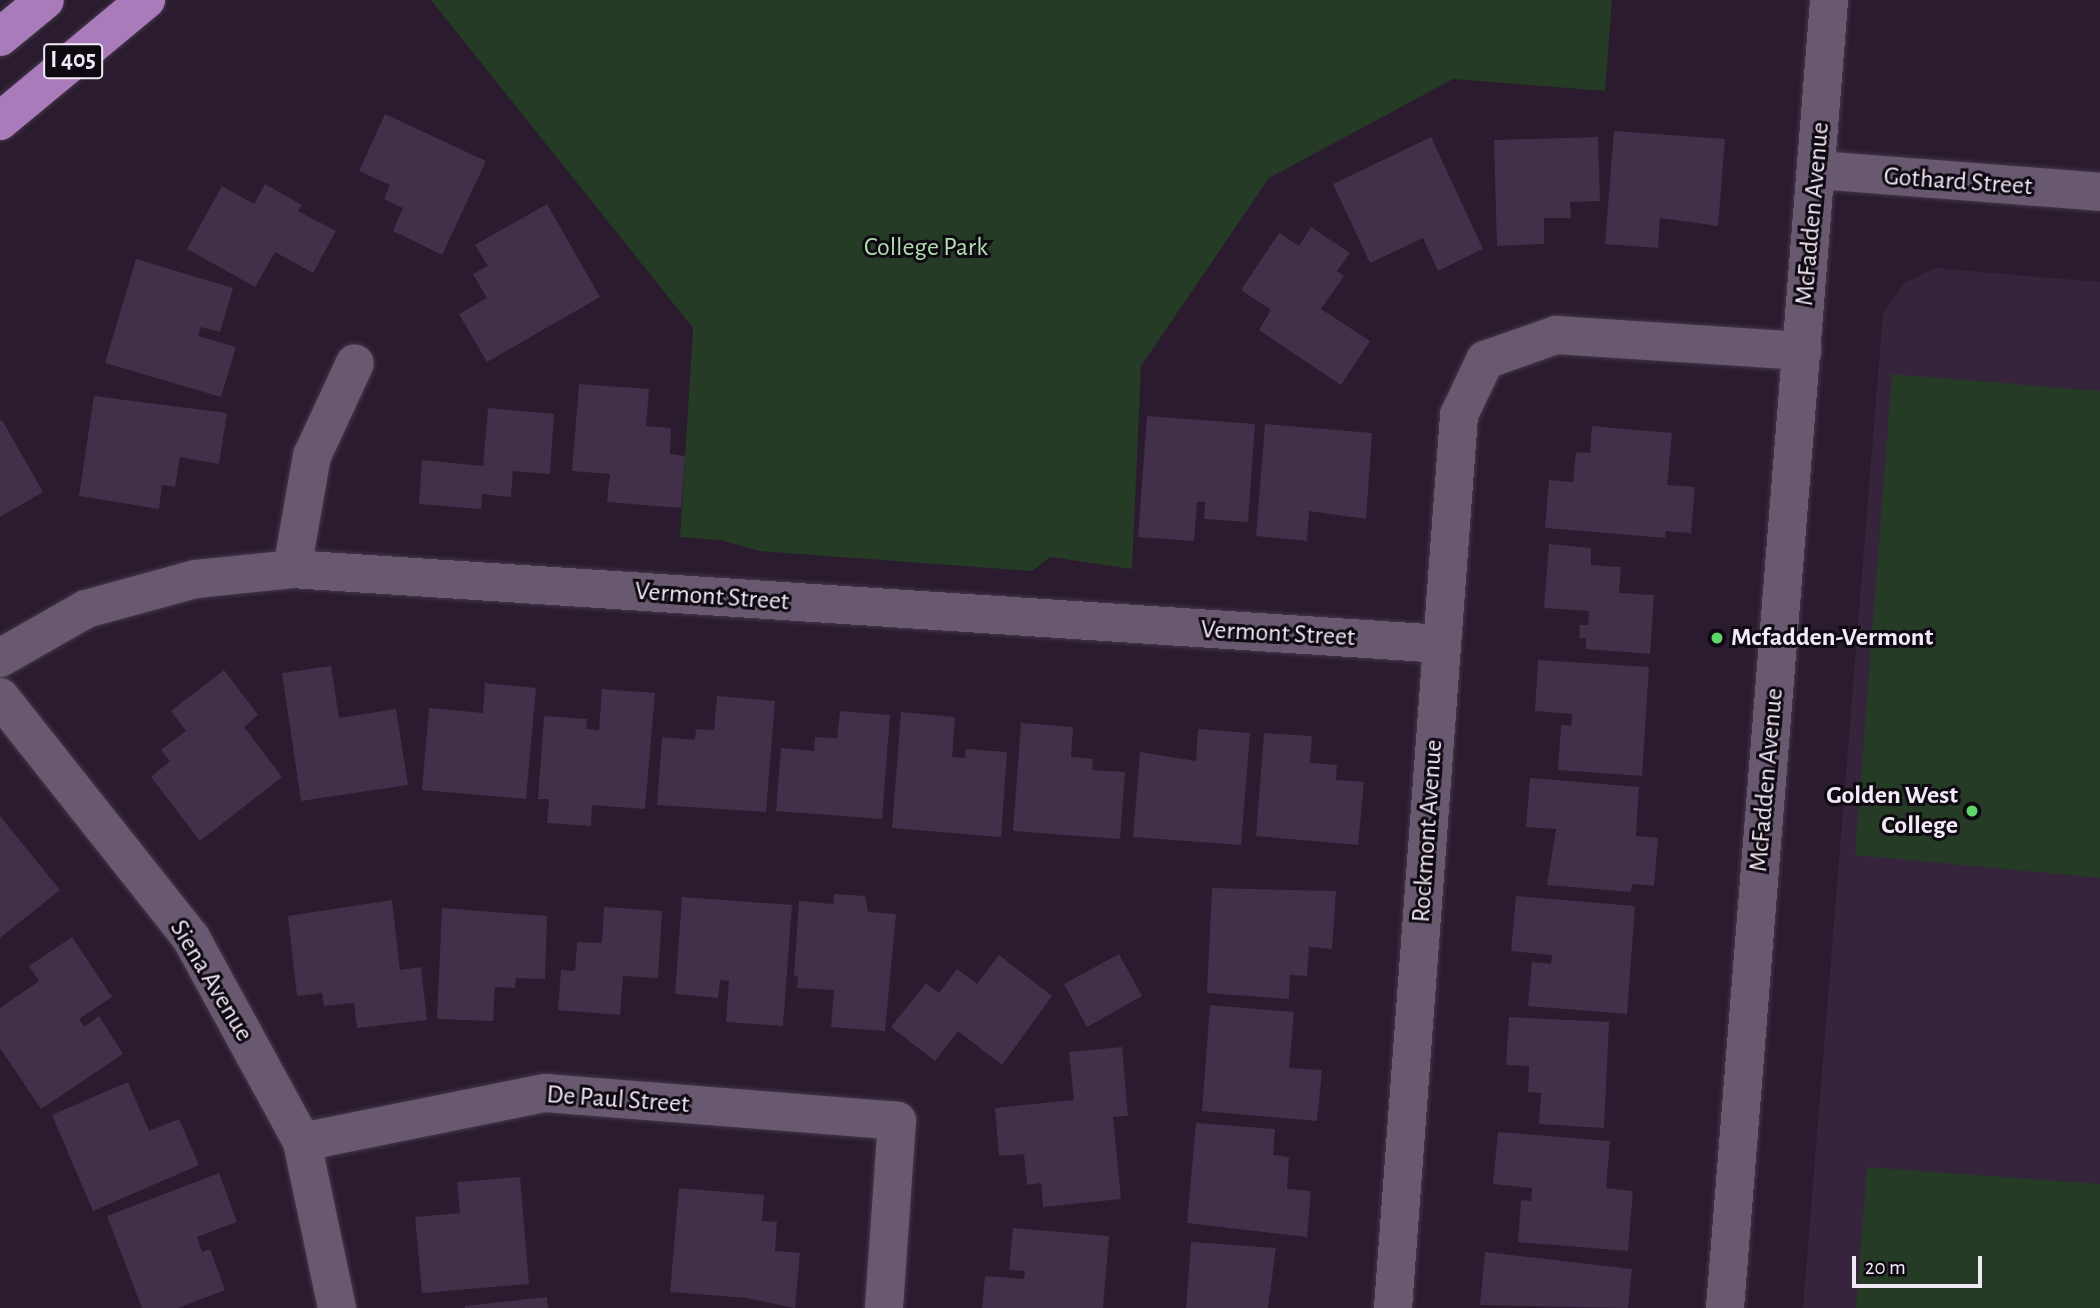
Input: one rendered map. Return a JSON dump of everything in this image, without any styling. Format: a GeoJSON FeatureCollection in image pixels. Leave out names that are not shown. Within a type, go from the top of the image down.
{"type":"FeatureCollection","features":[{"type":"Feature","properties":{"kind":"highway"},"geometry":{"type":"LineString","coordinates":[[0,37],[45,0]]}},
{"type":"Feature","properties":{"kind":"highway","name":"I 405"},"geometry":{"type":"LineString","coordinates":[[0,121],[146,0]]}},
{"type":"Feature","properties":{"kind":"street","name":"McFadden Avenue"},"geometry":{"type":"LineString","coordinates":[[1725,1308],[1829,0]]}},
{"type":"Feature","properties":{"kind":"street","name":"Gothard Street"},"geometry":{"type":"LineString","coordinates":[[1817,170],[2100,192]]}},
{"type":"Feature","properties":{"kind":"street","name":"Rockmont Avenue"},"geometry":{"type":"LineString","coordinates":[[1392,1308],[1459,415],[1485,360],[1556,335],[1802,351]]}},
{"type":"Feature","properties":{"kind":"street"},"geometry":{"type":"LineString","coordinates":[[292,569],[312,456],[355,363]]}},
{"type":"Feature","properties":{"kind":"street","name":"Vermont Street"},"geometry":{"type":"LineString","coordinates":[[0,658],[86,609],[196,579],[292,569],[1442,644]]}},
{"type":"Feature","properties":{"kind":"street","name":"Siena Avenue"},"geometry":{"type":"LineString","coordinates":[[0,697],[191,937],[302,1142],[337,1308]]}},
{"type":"Feature","properties":{"kind":"street","name":"De Paul Street"},"geometry":{"type":"LineString","coordinates":[[302,1142],[545,1093],[897,1121],[884,1308]]}},
{"type":"Feature","properties":{"kind":"shaded area","name":"Golden West College"},"geometry":{"type":"Polygon","coordinates":[[[1935,268],[2100,282],[2100,1308],[1803,1308],[1883,313],[1904,283],[1935,268]]]}},
{"type":"Feature","properties":{"kind":"green space","name":"College Park"},"geometry":{"type":"Polygon","coordinates":[[[431,0],[1612,0],[1605,91],[1453,79],[1269,178],[1141,366],[1132,569],[1050,557],[1032,571],[760,551],[720,540],[680,537],[693,328],[431,0]]]}},
{"type":"Feature","properties":{"kind":"green space"},"geometry":{"type":"Polygon","coordinates":[[[1892,374],[2100,391],[2100,878],[1855,855],[1892,374]]]}},
{"type":"Feature","properties":{"kind":"green space"},"geometry":{"type":"Polygon","coordinates":[[[1867,1167],[2100,1184],[2100,1308],[1856,1308],[1867,1167]]]}},
{"type":"Feature","properties":{"kind":"building"},"geometry":{"type":"Polygon","coordinates":[[[385,114],[486,161],[442,255],[393,231],[403,208],[384,199],[390,185],[359,171],[385,114]]]}},
{"type":"Feature","properties":{"kind":"building"},"geometry":{"type":"Polygon","coordinates":[[[1614,131],[1725,139],[1718,226],[1660,218],[1658,248],[1605,244],[1614,131]]]}},
{"type":"Feature","properties":{"kind":"building"},"geometry":{"type":"Polygon","coordinates":[[[1431,137],[1483,249],[1438,271],[1423,238],[1370,263],[1333,184],[1431,137]]]}},
{"type":"Feature","properties":{"kind":"building"},"geometry":{"type":"Polygon","coordinates":[[[1598,137],[1600,201],[1570,202],[1571,218],[1544,218],[1544,244],[1497,246],[1494,140],[1598,137]]]}},
{"type":"Feature","properties":{"kind":"building"},"geometry":{"type":"Polygon","coordinates":[[[265,184],[302,205],[298,211],[336,231],[313,273],[275,252],[255,287],[187,249],[222,186],[254,204],[265,184]]]}},
{"type":"Feature","properties":{"kind":"building"},"geometry":{"type":"Polygon","coordinates":[[[547,204],[600,297],[487,362],[459,314],[487,298],[473,274],[488,266],[475,245],[547,204]]]}},
{"type":"Feature","properties":{"kind":"building"},"geometry":{"type":"Polygon","coordinates":[[[1311,227],[1350,253],[1337,271],[1344,276],[1321,309],[1370,341],[1341,385],[1259,330],[1271,310],[1241,290],[1279,233],[1299,246],[1311,227]]]}},
{"type":"Feature","properties":{"kind":"building"},"geometry":{"type":"Polygon","coordinates":[[[136,259],[233,288],[220,332],[201,327],[198,336],[236,347],[221,397],[105,363],[136,259]]]}},
{"type":"Feature","properties":{"kind":"building"},"geometry":{"type":"Polygon","coordinates":[[[579,384],[649,389],[646,426],[671,428],[670,454],[685,456],[681,508],[607,502],[610,474],[572,471],[579,384]]]}},
{"type":"Feature","properties":{"kind":"building"},"geometry":{"type":"Polygon","coordinates":[[[94,396],[227,413],[219,464],[180,457],[175,487],[162,485],[159,509],[79,496],[94,396]]]}},
{"type":"Feature","properties":{"kind":"building"},"geometry":{"type":"Polygon","coordinates":[[[488,408],[554,414],[550,474],[513,471],[511,497],[482,494],[481,509],[419,504],[422,460],[483,466],[488,408]]]}},
{"type":"Feature","properties":{"kind":"building"},"geometry":{"type":"Polygon","coordinates":[[[1147,416],[1255,424],[1248,522],[1204,519],[1205,502],[1197,502],[1194,541],[1138,537],[1147,416]]]}},
{"type":"Feature","properties":{"kind":"building"},"geometry":{"type":"Polygon","coordinates":[[[2,420],[43,492],[0,517],[0,421],[2,420]]]}},
{"type":"Feature","properties":{"kind":"building"},"geometry":{"type":"Polygon","coordinates":[[[1265,424],[1372,433],[1366,519],[1309,511],[1307,541],[1256,536],[1265,424]]]}},
{"type":"Feature","properties":{"kind":"building"},"geometry":{"type":"Polygon","coordinates":[[[1592,426],[1672,433],[1667,485],[1695,487],[1691,533],[1666,531],[1665,538],[1545,528],[1549,480],[1573,482],[1576,452],[1590,453],[1592,426]]]}},
{"type":"Feature","properties":{"kind":"building"},"geometry":{"type":"Polygon","coordinates":[[[1549,544],[1591,548],[1591,565],[1621,567],[1619,593],[1654,595],[1650,654],[1586,649],[1586,638],[1579,638],[1580,625],[1588,625],[1589,611],[1544,608],[1549,544]]]}},
{"type":"Feature","properties":{"kind":"building"},"geometry":{"type":"Polygon","coordinates":[[[1538,660],[1649,667],[1642,776],[1558,770],[1561,725],[1571,726],[1572,714],[1535,711],[1538,660]]]}},
{"type":"Feature","properties":{"kind":"building"},"geometry":{"type":"Polygon","coordinates":[[[331,666],[339,718],[396,709],[408,785],[301,801],[282,673],[331,666]]]}},
{"type":"Feature","properties":{"kind":"building"},"geometry":{"type":"Polygon","coordinates":[[[224,670],[258,715],[244,727],[282,777],[200,841],[151,777],[170,761],[161,750],[186,731],[171,711],[224,670]]]}},
{"type":"Feature","properties":{"kind":"building"},"geometry":{"type":"Polygon","coordinates":[[[485,683],[536,688],[526,799],[422,790],[429,708],[483,713],[485,683]]]}},
{"type":"Feature","properties":{"kind":"building"},"geometry":{"type":"Polygon","coordinates":[[[602,689],[655,693],[645,809],[592,805],[591,826],[547,823],[549,799],[538,799],[544,716],[587,719],[586,729],[599,730],[602,689]]]}},
{"type":"Feature","properties":{"kind":"building"},"geometry":{"type":"Polygon","coordinates":[[[717,696],[775,701],[766,812],[657,805],[662,737],[695,740],[696,729],[714,730],[717,696]]]}},
{"type":"Feature","properties":{"kind":"building"},"geometry":{"type":"Polygon","coordinates":[[[840,711],[890,715],[882,819],[776,811],[781,748],[814,751],[815,737],[837,738],[840,711]]]}},
{"type":"Feature","properties":{"kind":"building"},"geometry":{"type":"Polygon","coordinates":[[[901,712],[955,717],[952,757],[965,758],[966,749],[1007,752],[1001,837],[892,828],[901,712]]]}},
{"type":"Feature","properties":{"kind":"building"},"geometry":{"type":"Polygon","coordinates":[[[1021,723],[1073,727],[1071,757],[1093,759],[1092,770],[1125,772],[1120,839],[1013,831],[1021,723]]]}},
{"type":"Feature","properties":{"kind":"building"},"geometry":{"type":"Polygon","coordinates":[[[1198,729],[1250,733],[1241,845],[1133,837],[1140,752],[1196,761],[1198,729]]]}},
{"type":"Feature","properties":{"kind":"building"},"geometry":{"type":"Polygon","coordinates":[[[1264,733],[1312,736],[1310,763],[1337,765],[1336,780],[1364,782],[1358,845],[1256,836],[1264,733]]]}},
{"type":"Feature","properties":{"kind":"building"},"geometry":{"type":"Polygon","coordinates":[[[1530,778],[1639,787],[1636,836],[1658,838],[1654,886],[1632,884],[1631,892],[1547,885],[1556,829],[1526,827],[1530,778]]]}},
{"type":"Feature","properties":{"kind":"building"},"geometry":{"type":"Polygon","coordinates":[[[0,816],[60,890],[0,938],[0,816]]]}},
{"type":"Feature","properties":{"kind":"building"},"geometry":{"type":"Polygon","coordinates":[[[1212,888],[1336,891],[1332,949],[1309,947],[1307,976],[1290,975],[1289,999],[1207,993],[1212,888]]]}},
{"type":"Feature","properties":{"kind":"building"},"geometry":{"type":"Polygon","coordinates":[[[834,894],[865,896],[868,912],[896,914],[885,1031],[831,1027],[834,990],[797,988],[798,976],[794,976],[799,901],[833,904],[834,894]]]}},
{"type":"Feature","properties":{"kind":"building"},"geometry":{"type":"Polygon","coordinates":[[[1516,896],[1635,906],[1627,1014],[1528,1006],[1532,962],[1551,964],[1552,955],[1511,951],[1516,896]]]}},
{"type":"Feature","properties":{"kind":"building"},"geometry":{"type":"Polygon","coordinates":[[[682,897],[792,905],[783,1026],[726,1022],[729,981],[720,980],[718,998],[675,994],[682,897]]]}},
{"type":"Feature","properties":{"kind":"building"},"geometry":{"type":"Polygon","coordinates":[[[392,900],[400,970],[421,967],[427,1020],[357,1028],[354,1003],[324,1006],[322,993],[297,996],[288,916],[392,900]]]}},
{"type":"Feature","properties":{"kind":"building"},"geometry":{"type":"Polygon","coordinates":[[[604,907],[662,911],[658,978],[623,976],[620,1015],[558,1010],[561,970],[575,971],[577,942],[602,943],[604,907]]]}},
{"type":"Feature","properties":{"kind":"building"},"geometry":{"type":"Polygon","coordinates":[[[442,908],[547,916],[545,979],[516,978],[515,988],[495,987],[493,1021],[437,1019],[442,908]]]}},
{"type":"Feature","properties":{"kind":"building"},"geometry":{"type":"Polygon","coordinates":[[[72,937],[112,997],[79,1019],[84,1027],[99,1016],[123,1054],[41,1109],[0,1048],[0,1008],[39,981],[29,966],[72,937]]]}},
{"type":"Feature","properties":{"kind":"building"},"geometry":{"type":"Polygon","coordinates":[[[1119,954],[1142,996],[1087,1027],[1064,984],[1119,954]]]}},
{"type":"Feature","properties":{"kind":"building"},"geometry":{"type":"Polygon","coordinates":[[[999,955],[1052,996],[1002,1065],[958,1031],[935,1061],[891,1027],[926,983],[939,993],[957,969],[977,984],[999,955]]]}},
{"type":"Feature","properties":{"kind":"building"},"geometry":{"type":"Polygon","coordinates":[[[1210,1005],[1294,1012],[1289,1068],[1322,1070],[1317,1121],[1202,1111],[1210,1005]]]}},
{"type":"Feature","properties":{"kind":"building"},"geometry":{"type":"Polygon","coordinates":[[[1509,1017],[1609,1022],[1604,1128],[1539,1124],[1541,1093],[1528,1092],[1529,1066],[1506,1065],[1509,1017]]]}},
{"type":"Feature","properties":{"kind":"building"},"geometry":{"type":"Polygon","coordinates":[[[1122,1047],[1128,1116],[1113,1117],[1121,1199],[1043,1207],[1041,1183],[1027,1185],[1024,1154],[999,1156],[995,1108],[1074,1100],[1069,1052],[1122,1047]]]}},
{"type":"Feature","properties":{"kind":"building"},"geometry":{"type":"Polygon","coordinates":[[[128,1082],[149,1131],[179,1119],[199,1165],[93,1211],[52,1115],[128,1082]]]}},
{"type":"Feature","properties":{"kind":"building"},"geometry":{"type":"Polygon","coordinates":[[[1196,1123],[1275,1129],[1273,1155],[1289,1157],[1287,1189],[1311,1191],[1307,1237],[1187,1223],[1196,1123]]]}},
{"type":"Feature","properties":{"kind":"building"},"geometry":{"type":"Polygon","coordinates":[[[1498,1132],[1610,1141],[1606,1188],[1633,1191],[1628,1251],[1518,1242],[1521,1200],[1531,1201],[1532,1188],[1493,1184],[1498,1132]]]}},
{"type":"Feature","properties":{"kind":"building"},"geometry":{"type":"Polygon","coordinates":[[[219,1173],[237,1222],[197,1237],[202,1252],[210,1249],[225,1290],[178,1308],[142,1308],[107,1216],[219,1173]]]}},
{"type":"Feature","properties":{"kind":"building"},"geometry":{"type":"Polygon","coordinates":[[[520,1177],[529,1284],[422,1293],[415,1217],[460,1213],[457,1182],[520,1177]]]}},
{"type":"Feature","properties":{"kind":"building"},"geometry":{"type":"Polygon","coordinates":[[[679,1188],[764,1195],[762,1221],[777,1222],[775,1251],[800,1253],[795,1308],[747,1298],[670,1292],[679,1188]]]}},
{"type":"Feature","properties":{"kind":"building"},"geometry":{"type":"Polygon","coordinates":[[[1013,1228],[1109,1236],[1103,1308],[982,1308],[985,1276],[1024,1279],[1025,1271],[1009,1270],[1013,1228]]]}},
{"type":"Feature","properties":{"kind":"building"},"geometry":{"type":"Polygon","coordinates":[[[1191,1242],[1276,1248],[1268,1308],[1186,1308],[1191,1242]]]}},
{"type":"Feature","properties":{"kind":"building"},"geometry":{"type":"Polygon","coordinates":[[[1485,1252],[1632,1269],[1628,1308],[1480,1305],[1485,1252]]]}},
{"type":"Feature","properties":{"kind":"building"},"geometry":{"type":"Polygon","coordinates":[[[547,1297],[548,1308],[465,1308],[465,1306],[547,1297]]]}},
{"type":"Feature","properties":{"kind":"place","name":"Mcfadden-Vermont"},"geometry":{"type":"Point","coordinates":[1717,638]}},
{"type":"Feature","properties":{"kind":"place","name":"Golden West College"},"geometry":{"type":"Point","coordinates":[1972,811]}}]}
